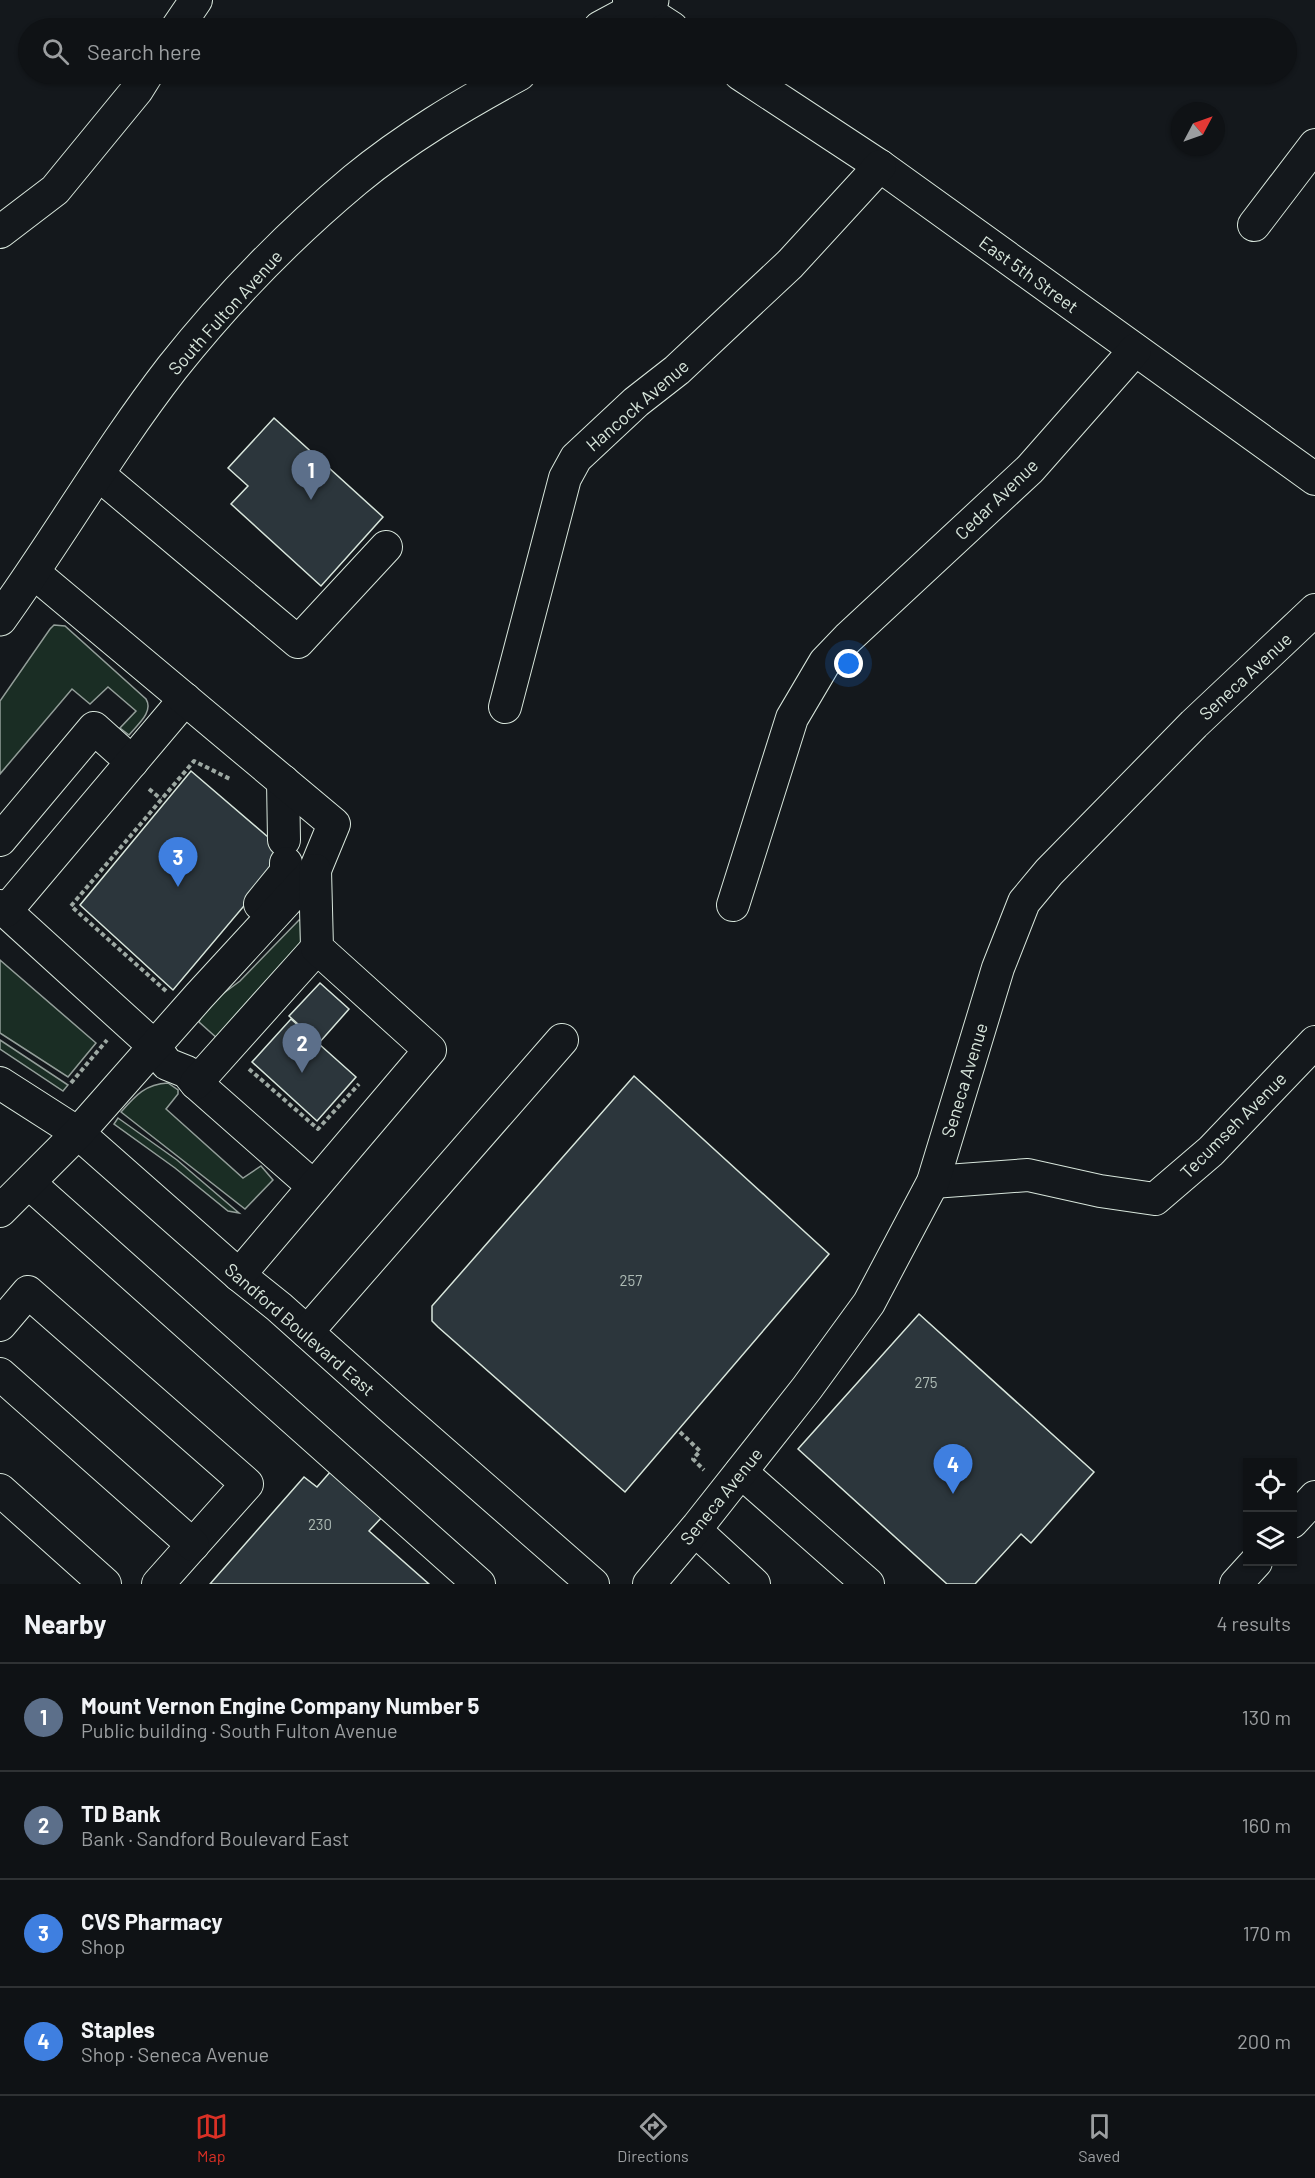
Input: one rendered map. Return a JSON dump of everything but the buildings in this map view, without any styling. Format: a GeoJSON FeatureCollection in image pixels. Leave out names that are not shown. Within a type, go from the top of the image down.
{"type":"FeatureCollection","features":[{"type":"Feature","properties":{"kind":"main road"},"geometry":{"type":"LineString","coordinates":[[615,18],[640,2]]}},
{"type":"Feature","properties":{"kind":"main road","name":"South Fulton Avenue"},"geometry":{"type":"LineString","coordinates":[[0,619],[172,369],[209,323],[252,276],[356,179],[464,104],[501,84]]}},
{"type":"Feature","properties":{"kind":"street"},"geometry":{"type":"LineString","coordinates":[[184,18],[196,0]]}},
{"type":"Feature","properties":{"kind":"street"},"geometry":{"type":"LineString","coordinates":[[640,2],[660,18]]}},
{"type":"Feature","properties":{"kind":"street"},"geometry":{"type":"LineString","coordinates":[[0,232],[55,190],[140,84]]}},
{"type":"Feature","properties":{"kind":"street","name":"East 5th Street"},"geometry":{"type":"LineString","coordinates":[[755,84],[880,166],[1315,479]]}},
{"type":"Feature","properties":{"kind":"street"},"geometry":{"type":"LineString","coordinates":[[1254,225],[1315,145]]}},
{"type":"Feature","properties":{"kind":"street","name":"Hancock Avenue"},"geometry":{"type":"LineString","coordinates":[[505,708],[565,478],[576,458],[636,402],[677,370],[781,272],[880,166]]}},
{"type":"Feature","properties":{"kind":"street","name":"Cedar Avenue"},"geometry":{"type":"LineString","coordinates":[[733,905],[792,718],[825,662],[1030,470],[1135,350]]}},
{"type":"Feature","properties":{"kind":"street"},"geometry":{"type":"LineString","coordinates":[[98,474],[298,642],[386,547]]}},
{"type":"Feature","properties":{"kind":"street"},"geometry":{"type":"LineString","coordinates":[[0,1212],[78,1133],[179,1019],[295,858],[334,824],[33,572]]}},
{"type":"Feature","properties":{"kind":"street","name":"Seneca Avenue"},"geometry":{"type":"LineString","coordinates":[[648,1584],[741,1472],[807,1388],[869,1303],[933,1182],[998,968],[1024,902],[1049,872],[1194,724],[1315,610]]}},
{"type":"Feature","properties":{"kind":"street"},"geometry":{"type":"LineString","coordinates":[[179,1019],[3,908],[185,699]]}},
{"type":"Feature","properties":{"kind":"street"},"geometry":{"type":"LineString","coordinates":[[0,840],[94,728],[134,760]]}},
{"type":"Feature","properties":{"kind":"street"},"geometry":{"type":"LineString","coordinates":[[239,1275],[430,1050],[317,948],[295,858],[284,781]]}},
{"type":"Feature","properties":{"kind":"street"},"geometry":{"type":"LineString","coordinates":[[192,1077],[225,1048],[317,948]]}},
{"type":"Feature","properties":{"kind":"street"},"geometry":{"type":"LineString","coordinates":[[179,1019],[167,1064],[192,1077],[313,1186]]}},
{"type":"Feature","properties":{"kind":"street"},"geometry":{"type":"LineString","coordinates":[[307,1332],[562,1040]]}},
{"type":"Feature","properties":{"kind":"street","name":"Tecumseh Avenue"},"geometry":{"type":"LineString","coordinates":[[933,1182],[1028,1175],[1100,1191],[1155,1198],[1211,1152],[1315,1042]]}},
{"type":"Feature","properties":{"kind":"street","name":"Sandford Boulevard East"},"geometry":{"type":"LineString","coordinates":[[0,1083],[78,1133],[593,1584]]}},
{"type":"Feature","properties":{"kind":"street"},"geometry":{"type":"LineString","coordinates":[[29,1183],[479,1584]]}},
{"type":"Feature","properties":{"kind":"street"},"geometry":{"type":"LineString","coordinates":[[0,1325],[28,1292],[247,1484],[158,1584]]}},
{"type":"Feature","properties":{"kind":"street"},"geometry":{"type":"LineString","coordinates":[[0,1374],[193,1545]]}},
{"type":"Feature","properties":{"kind":"street"},"geometry":{"type":"LineString","coordinates":[[741,1472],[868,1584]]}},
{"type":"Feature","properties":{"kind":"street"},"geometry":{"type":"LineString","coordinates":[[0,1490],[105,1584]]}},
{"type":"Feature","properties":{"kind":"street"},"geometry":{"type":"LineString","coordinates":[[1297,1517],[1315,1497]]}},
{"type":"Feature","properties":{"kind":"street"},"geometry":{"type":"LineString","coordinates":[[695,1530],[754,1584]]}},
{"type":"Feature","properties":{"kind":"street"},"geometry":{"type":"LineString","coordinates":[[1236,1584],[1252,1566]]}},
{"type":"Feature","properties":{"kind":"path"},"geometry":{"type":"LineString","coordinates":[[134,760],[140,781],[161,799]]}},
{"type":"Feature","properties":{"kind":"path"},"geometry":{"type":"LineString","coordinates":[[179,1019],[164,990],[71,906],[194,761],[234,781]]}},
{"type":"Feature","properties":{"kind":"path"},"geometry":{"type":"LineString","coordinates":[[225,1048],[318,1129],[359,1084]]}},
{"type":"Feature","properties":{"kind":"path"},"geometry":{"type":"LineString","coordinates":[[680,1432],[700,1451],[693,1459],[707,1472]]}},
{"type":"Feature","properties":{"kind":"green space"},"geometry":{"type":"Polygon","coordinates":[[[54,625],[65,626],[146,699],[148,709],[140,723],[129,735],[120,728],[136,711],[108,687],[90,704],[72,689],[0,774],[0,701],[54,625]]]}},
{"type":"Feature","properties":{"kind":"green space"},"geometry":{"type":"Polygon","coordinates":[[[299,920],[304,921],[307,940],[218,1039],[199,1022],[205,1007],[240,981],[299,920]]]}},
{"type":"Feature","properties":{"kind":"green space"},"geometry":{"type":"Polygon","coordinates":[[[0,960],[96,1043],[68,1077],[0,1033],[0,960]]]}},
{"type":"Feature","properties":{"kind":"green space"},"geometry":{"type":"Polygon","coordinates":[[[0,1040],[68,1085],[63,1091],[0,1049],[0,1040]]]}},
{"type":"Feature","properties":{"kind":"green space"},"geometry":{"type":"Polygon","coordinates":[[[168,1083],[178,1090],[178,1094],[166,1109],[243,1178],[261,1166],[273,1180],[245,1209],[121,1112],[147,1088],[168,1083]]]}},
{"type":"Feature","properties":{"kind":"green space"},"geometry":{"type":"Polygon","coordinates":[[[118,1118],[177,1160],[239,1213],[228,1211],[175,1168],[114,1124],[118,1118]]]}},
{"type":"Feature","properties":{"kind":"place","name":"Mount Vernon Engine Company Number 5"},"geometry":{"type":"Point","coordinates":[311,500]}},
{"type":"Feature","properties":{"kind":"place","name":"CVS Pharmacy"},"geometry":{"type":"Point","coordinates":[178,887]}},
{"type":"Feature","properties":{"kind":"place","name":"TD Bank"},"geometry":{"type":"Point","coordinates":[302,1073]}},
{"type":"Feature","properties":{"kind":"place","name":"Staples"},"geometry":{"type":"Point","coordinates":[953,1494]}}]}
